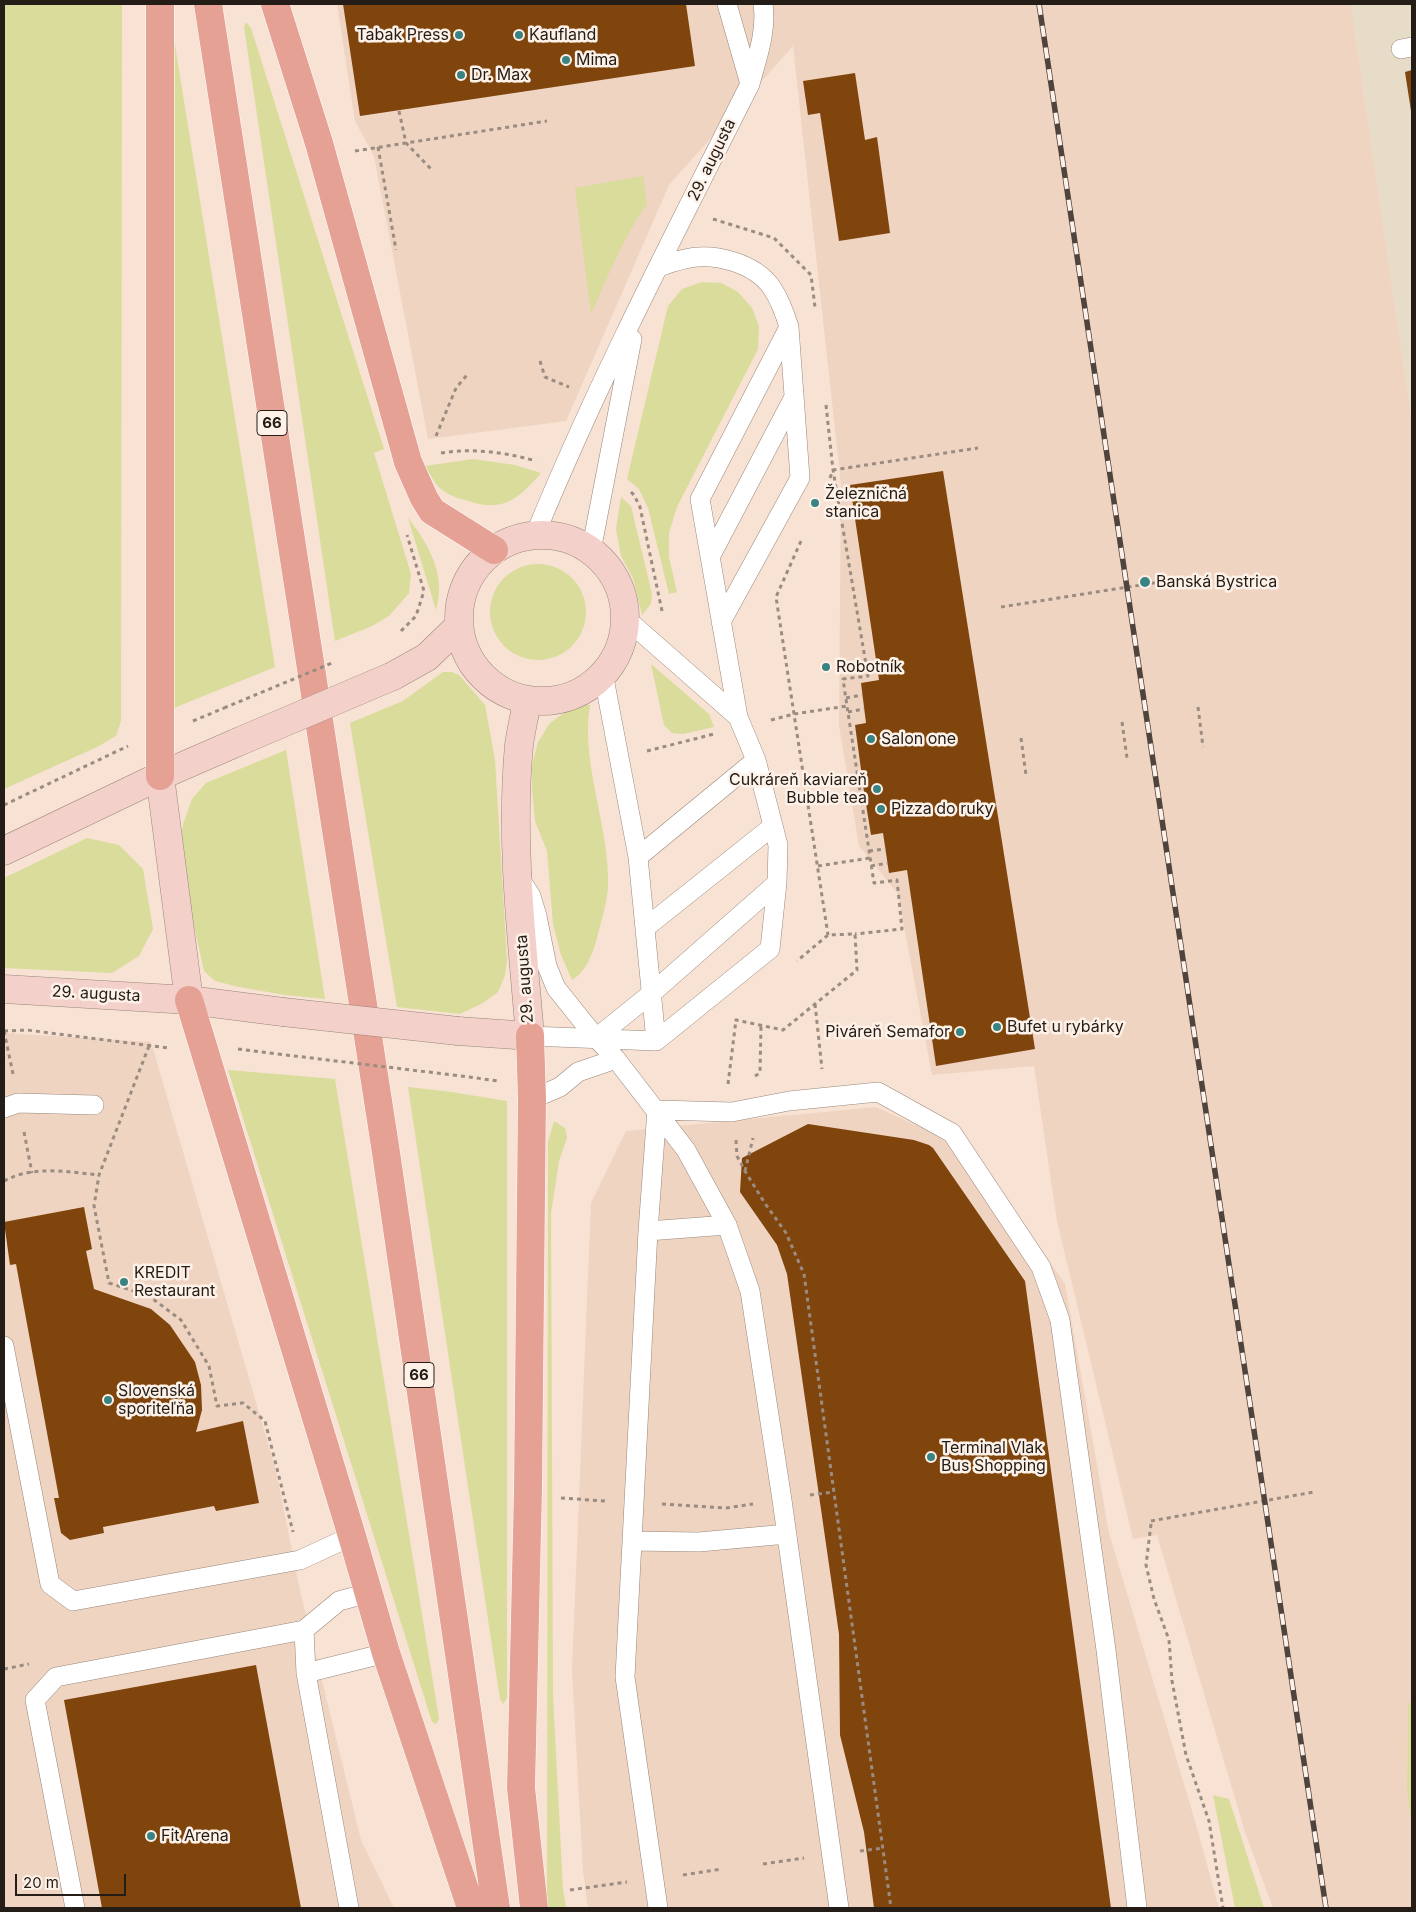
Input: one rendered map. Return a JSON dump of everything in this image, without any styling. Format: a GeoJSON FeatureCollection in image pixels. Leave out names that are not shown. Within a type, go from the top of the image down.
{"type":"FeatureCollection","features":[{"type":"Feature","properties":{"kind":"main road"},"geometry":{"type":"LineString","coordinates":[[160,4],[160,776]]}},
{"type":"Feature","properties":{"kind":"main road","name":"66"},"geometry":{"type":"LineString","coordinates":[[208,4],[387,1156],[496,1908]]}},
{"type":"Feature","properties":{"kind":"main road"},"geometry":{"type":"LineString","coordinates":[[275,4],[319,143],[408,462],[432,511],[494,550]]}},
{"type":"Feature","properties":{"kind":"main road"},"geometry":{"type":"LineString","coordinates":[[189,1000],[386,1653],[471,1908]]}},
{"type":"Feature","properties":{"kind":"main road"},"geometry":{"type":"LineString","coordinates":[[530,1036],[532,1100],[528,1489],[521,1788],[534,1908]]}},
{"type":"Feature","properties":{"kind":"street"},"geometry":{"type":"LineString","coordinates":[[535,535],[554,536],[574,541],[591,551],[612,574],[619,588],[624,617],[619,647],[603,673],[593,683],[569,696],[542,701],[527,700],[502,691],[481,674],[466,652],[459,626],[459,609],[463,591],[481,562],[494,550],[507,543],[535,535]]}},
{"type":"Feature","properties":{"kind":"street"},"geometry":{"type":"LineString","coordinates":[[4,851],[160,776],[393,676],[427,657],[459,626]]}},
{"type":"Feature","properties":{"kind":"street","name":"29. augusta"},"geometry":{"type":"LineString","coordinates":[[4,989],[189,1000],[458,1031],[530,1036],[518,876],[517,782],[520,743],[527,700]]}},
{"type":"Feature","properties":{"kind":"street"},"geometry":{"type":"LineString","coordinates":[[160,776],[189,1000]]}},
{"type":"Feature","properties":{"kind":"lane"},"geometry":{"type":"LineString","coordinates":[[726,4],[750,84]]}},
{"type":"Feature","properties":{"kind":"lane","name":"29. augusta"},"geometry":{"type":"LineString","coordinates":[[535,535],[562,469],[637,309],[750,84],[761,47],[765,15],[763,4]]}},
{"type":"Feature","properties":{"kind":"lane"},"geometry":{"type":"LineString","coordinates":[[659,267],[686,258],[716,257],[738,263],[754,272],[772,287],[783,308],[789,328],[800,478],[721,622]]}},
{"type":"Feature","properties":{"kind":"lane","name":"29. augusta"},"geometry":{"type":"LineString","coordinates":[[591,551],[637,309]]}},
{"type":"Feature","properties":{"kind":"lane"},"geometry":{"type":"LineString","coordinates":[[530,1036],[656,1041],[770,949],[777,883],[778,845],[756,760],[741,722],[721,622],[700,499],[789,328]]}},
{"type":"Feature","properties":{"kind":"lane"},"geometry":{"type":"LineString","coordinates":[[710,557],[794,396]]}},
{"type":"Feature","properties":{"kind":"lane"},"geometry":{"type":"LineString","coordinates":[[624,617],[741,722]]}},
{"type":"Feature","properties":{"kind":"lane"},"geometry":{"type":"LineString","coordinates":[[603,673],[638,856],[656,1041]]}},
{"type":"Feature","properties":{"kind":"lane"},"geometry":{"type":"LineString","coordinates":[[638,856],[756,760]]}},
{"type":"Feature","properties":{"kind":"lane"},"geometry":{"type":"LineString","coordinates":[[645,928],[773,826]]}},
{"type":"Feature","properties":{"kind":"lane"},"geometry":{"type":"LineString","coordinates":[[518,876],[531,896],[538,916],[547,966],[556,988],[596,1038],[616,1058],[686,1150],[727,1225],[750,1291],[839,1908]]}},
{"type":"Feature","properties":{"kind":"lane"},"geometry":{"type":"LineString","coordinates":[[596,1038],[652,993],[777,883]]}},
{"type":"Feature","properties":{"kind":"lane"},"geometry":{"type":"LineString","coordinates":[[532,1100],[560,1087],[578,1072],[616,1058]]}},
{"type":"Feature","properties":{"kind":"lane"},"geometry":{"type":"LineString","coordinates":[[657,1110],[732,1112],[790,1101],[878,1092],[952,1134],[1041,1267],[1060,1320],[1106,1650],[1137,1908]]}},
{"type":"Feature","properties":{"kind":"lane"},"geometry":{"type":"LineString","coordinates":[[4,1108],[18,1103],[94,1105]]}},
{"type":"Feature","properties":{"kind":"lane"},"geometry":{"type":"LineString","coordinates":[[657,1110],[648,1231],[625,1677],[658,1908]]}},
{"type":"Feature","properties":{"kind":"lane"},"geometry":{"type":"LineString","coordinates":[[648,1231],[727,1225]]}},
{"type":"Feature","properties":{"kind":"lane"},"geometry":{"type":"LineString","coordinates":[[4,1346],[50,1584],[73,1601],[300,1560],[352,1536]]}},
{"type":"Feature","properties":{"kind":"lane"},"geometry":{"type":"LineString","coordinates":[[632,1541],[699,1542],[786,1534]]}},
{"type":"Feature","properties":{"kind":"lane"},"geometry":{"type":"LineString","coordinates":[[75,1908],[35,1700],[56,1677],[304,1630],[339,1601],[368,1593]]}},
{"type":"Feature","properties":{"kind":"lane"},"geometry":{"type":"LineString","coordinates":[[304,1630],[306,1673],[349,1908]]}},
{"type":"Feature","properties":{"kind":"lane"},"geometry":{"type":"LineString","coordinates":[[306,1673],[386,1653]]}},
{"type":"Feature","properties":{"kind":"path"},"geometry":{"type":"LineString","coordinates":[[400,111],[406,143],[432,170]]}},
{"type":"Feature","properties":{"kind":"path"},"geometry":{"type":"LineString","coordinates":[[356,151],[547,121]]}},
{"type":"Feature","properties":{"kind":"path"},"geometry":{"type":"LineString","coordinates":[[378,147],[396,250]]}},
{"type":"Feature","properties":{"kind":"path"},"geometry":{"type":"LineString","coordinates":[[540,361],[545,377],[572,389]]}},
{"type":"Feature","properties":{"kind":"path"},"geometry":{"type":"LineString","coordinates":[[435,438],[456,388],[467,375]]}},
{"type":"Feature","properties":{"kind":"path"},"geometry":{"type":"LineString","coordinates":[[834,470],[978,448]]}},
{"type":"Feature","properties":{"kind":"path"},"geometry":{"type":"LineString","coordinates":[[436,454],[461,450],[507,453],[541,462]]}},
{"type":"Feature","properties":{"kind":"path"},"geometry":{"type":"LineString","coordinates":[[829,479],[834,470]]}},
{"type":"Feature","properties":{"kind":"path"},"geometry":{"type":"LineString","coordinates":[[805,533],[776,597],[828,935],[902,929],[897,880],[874,883],[862,792],[852,742],[843,680],[868,676],[834,470]]}},
{"type":"Feature","properties":{"kind":"path"},"geometry":{"type":"LineString","coordinates":[[628,490],[634,495],[640,507],[662,614]]}},
{"type":"Feature","properties":{"kind":"path"},"geometry":{"type":"LineString","coordinates":[[397,636],[416,616],[424,591],[404,526]]}},
{"type":"Feature","properties":{"kind":"path"},"geometry":{"type":"LineString","coordinates":[[1001,608],[1178,579]]}},
{"type":"Feature","properties":{"kind":"path"},"geometry":{"type":"LineString","coordinates":[[186,724],[334,662]]}},
{"type":"Feature","properties":{"kind":"path"},"geometry":{"type":"LineString","coordinates":[[846,698],[862,695]]}},
{"type":"Feature","properties":{"kind":"path"},"geometry":{"type":"LineString","coordinates":[[794,714],[847,706]]}},
{"type":"Feature","properties":{"kind":"path"},"geometry":{"type":"LineString","coordinates":[[1198,707],[1203,748]]}},
{"type":"Feature","properties":{"kind":"path"},"geometry":{"type":"LineString","coordinates":[[848,712],[864,709]]}},
{"type":"Feature","properties":{"kind":"path"},"geometry":{"type":"LineString","coordinates":[[643,752],[741,722]]}},
{"type":"Feature","properties":{"kind":"path"},"geometry":{"type":"LineString","coordinates":[[1122,722],[1127,758]]}},
{"type":"Feature","properties":{"kind":"path"},"geometry":{"type":"LineString","coordinates":[[1021,738],[1026,775]]}},
{"type":"Feature","properties":{"kind":"path"},"geometry":{"type":"LineString","coordinates":[[852,742],[857,742]]}},
{"type":"Feature","properties":{"kind":"path"},"geometry":{"type":"LineString","coordinates":[[4,805],[129,746]]}},
{"type":"Feature","properties":{"kind":"path"},"geometry":{"type":"LineString","coordinates":[[855,760],[860,760]]}},
{"type":"Feature","properties":{"kind":"path"},"geometry":{"type":"LineString","coordinates":[[805,785],[858,777]]}},
{"type":"Feature","properties":{"kind":"path"},"geometry":{"type":"LineString","coordinates":[[869,851],[886,849]]}},
{"type":"Feature","properties":{"kind":"path"},"geometry":{"type":"LineString","coordinates":[[818,866],[870,858]]}},
{"type":"Feature","properties":{"kind":"path"},"geometry":{"type":"LineString","coordinates":[[871,866],[888,864]]}},
{"type":"Feature","properties":{"kind":"path"},"geometry":{"type":"LineString","coordinates":[[736,1020],[783,1030],[857,970],[855,934]]}},
{"type":"Feature","properties":{"kind":"path"},"geometry":{"type":"LineString","coordinates":[[815,1004],[820,1049]]}},
{"type":"Feature","properties":{"kind":"path"},"geometry":{"type":"LineString","coordinates":[[728,1089],[736,1020],[732,1014]]}},
{"type":"Feature","properties":{"kind":"path"},"geometry":{"type":"LineString","coordinates":[[760,1073],[762,1026]]}},
{"type":"Feature","properties":{"kind":"path"},"geometry":{"type":"LineString","coordinates":[[4,1031],[27,1030],[177,1049]]}},
{"type":"Feature","properties":{"kind":"path"},"geometry":{"type":"LineString","coordinates":[[233,1048],[500,1081]]}},
{"type":"Feature","properties":{"kind":"path"},"geometry":{"type":"LineString","coordinates":[[755,1131],[745,1171],[786,1233],[804,1274],[891,1908]]}},
{"type":"Feature","properties":{"kind":"path"},"geometry":{"type":"LineString","coordinates":[[4,1181],[11,1177],[47,1170],[100,1175],[94,1206],[109,1284],[149,1296],[182,1320],[209,1366],[218,1406],[243,1403],[265,1421],[300,1560]]}},
{"type":"Feature","properties":{"kind":"path"},"geometry":{"type":"LineString","coordinates":[[802,1496],[833,1492]]}},
{"type":"Feature","properties":{"kind":"path"},"geometry":{"type":"LineString","coordinates":[[1223,1908],[1209,1821],[1186,1755],[1172,1681],[1168,1640],[1154,1599],[1146,1564],[1151,1522],[1314,1492]]}},
{"type":"Feature","properties":{"kind":"path"},"geometry":{"type":"LineString","coordinates":[[560,1498],[606,1501]]}},
{"type":"Feature","properties":{"kind":"path"},"geometry":{"type":"LineString","coordinates":[[654,1504],[726,1508],[755,1504]]}},
{"type":"Feature","properties":{"kind":"path"},"geometry":{"type":"LineString","coordinates":[[4,1669],[33,1663]]}},
{"type":"Feature","properties":{"kind":"path"},"geometry":{"type":"LineString","coordinates":[[852,1852],[883,1848]]}},
{"type":"Feature","properties":{"kind":"path"},"geometry":{"type":"LineString","coordinates":[[763,1864],[811,1857]]}},
{"type":"Feature","properties":{"kind":"path"},"geometry":{"type":"LineString","coordinates":[[680,1875],[722,1869]]}},
{"type":"Feature","properties":{"kind":"path"},"geometry":{"type":"LineString","coordinates":[[570,1890],[634,1881]]}},
{"type":"Feature","properties":{"kind":"shaded area"},"geometry":{"type":"Polygon","coordinates":[[[337,4],[1351,4],[1412,422],[1412,1703],[1408,1703],[1407,1791],[1412,1828],[1412,1908],[1273,1908],[1245,1832],[1157,1535],[1133,1539],[1057,1221],[1034,1066],[932,1075],[898,894],[859,846],[839,725],[841,484],[793,46],[669,185],[566,421],[428,439],[374,156],[355,121],[337,4]]]}},
{"type":"Feature","properties":{"kind":"shaded area"},"geometry":{"type":"Polygon","coordinates":[[[1351,4],[1412,4],[1412,422],[1351,4]]]}},
{"type":"Feature","properties":{"kind":"shaded area"},"geometry":{"type":"Polygon","coordinates":[[[4,1033],[151,1042],[276,1471],[301,1595],[361,1840],[394,1908],[4,1908],[4,1033]]]}},
{"type":"Feature","properties":{"kind":"shaded area"},"geometry":{"type":"Polygon","coordinates":[[[876,1107],[931,1132],[984,1168],[1065,1284],[1109,1533],[1219,1908],[588,1908],[583,1871],[572,1671],[591,1203],[626,1131],[876,1107]]]}},
{"type":"Feature","properties":{"kind":"green space"},"geometry":{"type":"Polygon","coordinates":[[[4,4],[122,4],[121,721],[116,736],[97,747],[4,789],[4,4]]]}},
{"type":"Feature","properties":{"kind":"green space"},"geometry":{"type":"Polygon","coordinates":[[[246,22],[251,28],[384,449],[374,453],[411,574],[409,593],[389,616],[372,626],[335,641],[244,27],[246,22]]]}},
{"type":"Feature","properties":{"kind":"green space"},"geometry":{"type":"Polygon","coordinates":[[[174,39],[275,667],[174,708],[173,50],[174,39]]]}},
{"type":"Feature","properties":{"kind":"green space"},"geometry":{"type":"Polygon","coordinates":[[[643,176],[647,204],[623,244],[591,315],[575,188],[643,176]]]}},
{"type":"Feature","properties":{"kind":"green space"},"geometry":{"type":"Polygon","coordinates":[[[702,282],[721,283],[738,292],[752,308],[759,326],[758,349],[677,507],[669,533],[669,557],[677,592],[669,594],[648,508],[639,489],[627,479],[668,306],[682,289],[702,282]]]}},
{"type":"Feature","properties":{"kind":"green space"},"geometry":{"type":"Polygon","coordinates":[[[473,459],[515,465],[541,473],[524,491],[508,502],[499,505],[489,505],[478,504],[445,492],[436,483],[425,466],[473,459]]]}},
{"type":"Feature","properties":{"kind":"green space"},"geometry":{"type":"Polygon","coordinates":[[[621,497],[631,506],[652,594],[651,604],[642,615],[633,578],[621,556],[616,529],[621,497]]]}},
{"type":"Feature","properties":{"kind":"green space"},"geometry":{"type":"Polygon","coordinates":[[[408,518],[420,534],[434,561],[439,580],[436,610],[408,518]]]}},
{"type":"Feature","properties":{"kind":"green space"},"geometry":{"type":"Polygon","coordinates":[[[538,564],[557,567],[572,578],[583,593],[586,612],[583,631],[572,646],[557,657],[538,660],[519,657],[504,646],[493,631],[490,612],[493,593],[504,578],[519,567],[538,564]]]}},
{"type":"Feature","properties":{"kind":"green space"},"geometry":{"type":"Polygon","coordinates":[[[651,664],[709,714],[714,727],[683,734],[672,733],[664,725],[651,664]]]}},
{"type":"Feature","properties":{"kind":"green space"},"geometry":{"type":"Polygon","coordinates":[[[443,672],[452,672],[459,675],[485,705],[495,760],[507,960],[505,975],[498,992],[483,1003],[460,1014],[397,1007],[350,723],[403,701],[443,672]]]}},
{"type":"Feature","properties":{"kind":"green space"},"geometry":{"type":"Polygon","coordinates":[[[584,704],[590,705],[589,749],[605,841],[608,886],[605,906],[593,950],[585,967],[572,980],[561,955],[553,924],[547,851],[535,821],[532,765],[538,742],[550,723],[568,710],[584,704]]]}},
{"type":"Feature","properties":{"kind":"green space"},"geometry":{"type":"Polygon","coordinates":[[[286,750],[325,999],[285,995],[215,981],[204,971],[186,889],[180,846],[183,824],[192,799],[206,783],[286,750]]]}},
{"type":"Feature","properties":{"kind":"green space"},"geometry":{"type":"Polygon","coordinates":[[[87,838],[119,845],[143,869],[153,929],[139,956],[112,973],[4,968],[4,878],[87,838]]]}},
{"type":"Feature","properties":{"kind":"green space"},"geometry":{"type":"Polygon","coordinates":[[[228,1070],[335,1079],[439,1719],[436,1724],[432,1722],[228,1070]]]}},
{"type":"Feature","properties":{"kind":"green space"},"geometry":{"type":"Polygon","coordinates":[[[408,1087],[507,1101],[507,1698],[503,1704],[500,1699],[408,1087]]]}},
{"type":"Feature","properties":{"kind":"green space"},"geometry":{"type":"Polygon","coordinates":[[[554,1121],[565,1128],[567,1138],[559,1161],[551,1213],[553,1696],[563,1889],[566,1908],[548,1908],[547,1898],[548,1142],[554,1121]]]}},
{"type":"Feature","properties":{"kind":"green space"},"geometry":{"type":"Polygon","coordinates":[[[1408,1703],[1412,1703],[1412,1828],[1407,1791],[1408,1703]]]}},
{"type":"Feature","properties":{"kind":"green space"},"geometry":{"type":"Polygon","coordinates":[[[1213,1795],[1229,1799],[1264,1908],[1235,1908],[1213,1795]]]}},
{"type":"Feature","properties":{"kind":"building","name":"Kaufland"},"geometry":{"type":"Polygon","coordinates":[[[343,4],[686,4],[695,66],[360,116],[343,4]]]}},
{"type":"Feature","properties":{"kind":"building"},"geometry":{"type":"Polygon","coordinates":[[[1412,70],[1412,111],[1411,111],[1405,72],[1412,70]]]}},
{"type":"Feature","properties":{"kind":"building"},"geometry":{"type":"Polygon","coordinates":[[[855,73],[865,140],[877,137],[890,233],[839,241],[820,113],[808,115],[803,81],[855,73]]]}},
{"type":"Feature","properties":{"kind":"building"},"geometry":{"type":"Polygon","coordinates":[[[943,471],[1035,1049],[936,1066],[907,870],[889,873],[883,833],[871,835],[864,792],[855,725],[866,723],[861,683],[879,680],[850,485],[943,471]]]}},
{"type":"Feature","properties":{"kind":"building","name":"Terminal Vlak Bus Shopping"},"geometry":{"type":"Polygon","coordinates":[[[808,1124],[914,1140],[929,1145],[933,1148],[1025,1281],[1111,1908],[874,1908],[864,1832],[840,1735],[839,1634],[787,1274],[777,1245],[740,1192],[742,1158],[808,1124]]]}},
{"type":"Feature","properties":{"kind":"building"},"geometry":{"type":"Polygon","coordinates":[[[84,1207],[92,1249],[86,1251],[94,1289],[151,1309],[170,1325],[195,1362],[201,1385],[202,1410],[196,1432],[243,1421],[259,1503],[216,1511],[214,1506],[103,1527],[104,1533],[70,1540],[61,1533],[54,1498],[59,1498],[16,1264],[10,1265],[4,1222],[84,1207]]]}},
{"type":"Feature","properties":{"kind":"building"},"geometry":{"type":"Polygon","coordinates":[[[256,1665],[301,1908],[102,1908],[64,1700],[256,1665]]]}},
{"type":"Feature","properties":{"kind":"railway"},"geometry":{"type":"LineString","coordinates":[[1039,4],[1326,1908]]}},
{"type":"Feature","properties":{"kind":"place","name":"Tabak Press"},"geometry":{"type":"Point","coordinates":[459,35]}},
{"type":"Feature","properties":{"kind":"place","name":"Kaufland"},"geometry":{"type":"Point","coordinates":[519,35]}},
{"type":"Feature","properties":{"kind":"place","name":"Mima"},"geometry":{"type":"Point","coordinates":[566,60]}},
{"type":"Feature","properties":{"kind":"place","name":"Dr. Max"},"geometry":{"type":"Point","coordinates":[461,75]}},
{"type":"Feature","properties":{"kind":"place","name":"Železničná stanica"},"geometry":{"type":"Point","coordinates":[815,503]}},
{"type":"Feature","properties":{"kind":"place","name":"Banská Bystrica"},"geometry":{"type":"Point","coordinates":[1145,582]}},
{"type":"Feature","properties":{"kind":"place","name":"Robotník"},"geometry":{"type":"Point","coordinates":[826,667]}},
{"type":"Feature","properties":{"kind":"place","name":"Salon one"},"geometry":{"type":"Point","coordinates":[871,739]}},
{"type":"Feature","properties":{"kind":"place","name":"Cukráreň kaviareň Bubble tea"},"geometry":{"type":"Point","coordinates":[877,789]}},
{"type":"Feature","properties":{"kind":"place","name":"Pizza do ruky"},"geometry":{"type":"Point","coordinates":[881,809]}},
{"type":"Feature","properties":{"kind":"place","name":"Bufet u rybárky"},"geometry":{"type":"Point","coordinates":[997,1027]}},
{"type":"Feature","properties":{"kind":"place","name":"Piváreň Semafor"},"geometry":{"type":"Point","coordinates":[960,1032]}},
{"type":"Feature","properties":{"kind":"place","name":"KREDIT Restaurant"},"geometry":{"type":"Point","coordinates":[124,1282]}},
{"type":"Feature","properties":{"kind":"place","name":"Slovenská sporiteľňa"},"geometry":{"type":"Point","coordinates":[108,1400]}},
{"type":"Feature","properties":{"kind":"place","name":"Terminal Vlak Bus Shopping"},"geometry":{"type":"Point","coordinates":[931,1457]}},
{"type":"Feature","properties":{"kind":"place","name":"Fit Arena"},"geometry":{"type":"Point","coordinates":[151,1836]}}]}
